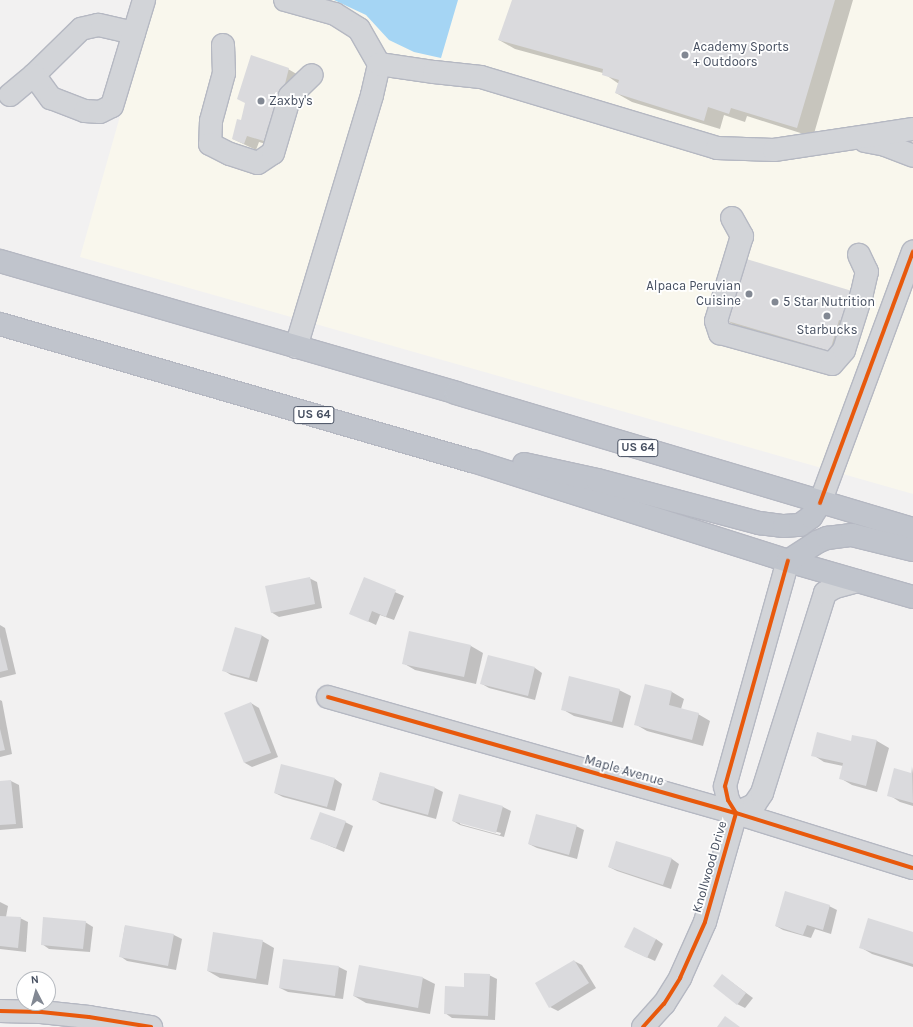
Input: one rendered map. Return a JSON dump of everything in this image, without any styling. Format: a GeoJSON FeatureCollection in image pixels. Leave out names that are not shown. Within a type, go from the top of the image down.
{"type":"FeatureCollection","features":[{"type":"Feature","properties":{"kind":"highway","name":"US 64"},"geometry":{"type":"LineString","coordinates":[[0,261],[456,393],[820,503],[913,529]]}},
{"type":"Feature","properties":{"kind":"highway","name":"US 64"},"geometry":{"type":"LineString","coordinates":[[0,324],[432,449],[788,561],[913,597]]}},
{"type":"Feature","properties":{"kind":"highway"},"geometry":{"type":"LineString","coordinates":[[432,449],[482,454],[597,480],[759,523],[784,526],[800,525],[811,517],[820,503]]}},
{"type":"Feature","properties":{"kind":"highway"},"geometry":{"type":"LineString","coordinates":[[788,561],[817,542],[827,538],[852,534],[913,550]]}},
{"type":"Feature","properties":{"kind":"street"},"geometry":{"type":"LineString","coordinates":[[34,75],[51,98],[85,111],[100,112],[112,106],[144,0]]}},
{"type":"Feature","properties":{"kind":"street"},"geometry":{"type":"LineString","coordinates":[[285,0],[335,14],[359,29],[379,64],[372,95],[296,347]]}},
{"type":"Feature","properties":{"kind":"street"},"geometry":{"type":"LineString","coordinates":[[10,95],[34,75],[81,29],[98,25],[134,34]]}},
{"type":"Feature","properties":{"kind":"street"},"geometry":{"type":"LineString","coordinates":[[223,45],[224,72],[211,121],[210,144],[230,154],[258,163],[273,153],[290,96],[312,75]]}},
{"type":"Feature","properties":{"kind":"street"},"geometry":{"type":"LineString","coordinates":[[379,64],[482,77],[717,148],[774,150],[913,129]]}},
{"type":"Feature","properties":{"kind":"street"},"geometry":{"type":"LineString","coordinates":[[852,138],[885,145],[913,156]]}},
{"type":"Feature","properties":{"kind":"street"},"geometry":{"type":"LineString","coordinates":[[732,218],[742,236],[716,321],[720,333],[832,364],[844,350],[862,293],[867,272],[859,255]]}},
{"type":"Feature","properties":{"kind":"street"},"geometry":{"type":"LineString","coordinates":[[820,503],[913,252]]}},
{"type":"Feature","properties":{"kind":"street","name":"Knollwood Drive"},"geometry":{"type":"LineString","coordinates":[[643,1027],[664,1004],[694,949],[705,922],[736,813],[728,800],[725,786],[788,561]]}},
{"type":"Feature","properties":{"kind":"street","name":"Knollwood Drive"},"geometry":{"type":"LineString","coordinates":[[736,813],[754,804],[762,793],[826,593],[835,587],[857,581]]}},
{"type":"Feature","properties":{"kind":"street","name":"Maple Avenue"},"geometry":{"type":"LineString","coordinates":[[328,697],[736,813],[913,868]]}},
{"type":"Feature","properties":{"kind":"street"},"geometry":{"type":"LineString","coordinates":[[0,1011],[68,1015],[151,1027]]}},
{"type":"Feature","properties":{"kind":"shaded area"},"geometry":{"type":"Polygon","coordinates":[[[153,0],[913,0],[913,494],[80,257],[153,0]]]}},
{"type":"Feature","properties":{"kind":"water"},"geometry":{"type":"Polygon","coordinates":[[[334,0],[458,0],[441,58],[414,52],[389,40],[366,15],[334,0]]]}},
{"type":"Feature","properties":{"kind":"building","name":"Academy Sports + Outdoors"},"geometry":{"type":"Polygon","coordinates":[[[512,0],[835,0],[797,128],[731,108],[729,114],[708,107],[704,121],[615,93],[619,80],[602,75],[603,69],[498,40],[512,0]]]}},
{"type":"Feature","properties":{"kind":"building","name":"Zaxby's"},"geometry":{"type":"Polygon","coordinates":[[[251,55],[289,68],[274,128],[268,126],[264,141],[247,136],[244,144],[232,139],[237,119],[241,120],[245,103],[237,99],[251,55]]]}},
{"type":"Feature","properties":{"kind":"building"},"geometry":{"type":"Polygon","coordinates":[[[743,258],[852,291],[845,322],[839,320],[830,351],[724,320],[743,258]]]}},
{"type":"Feature","properties":{"kind":"building"},"geometry":{"type":"Polygon","coordinates":[[[310,577],[315,604],[271,613],[265,586],[310,577]]]}},
{"type":"Feature","properties":{"kind":"building"},"geometry":{"type":"Polygon","coordinates":[[[364,577],[396,590],[386,617],[372,611],[368,622],[349,614],[364,577]]]}},
{"type":"Feature","properties":{"kind":"building"},"geometry":{"type":"Polygon","coordinates":[[[235,627],[262,635],[249,678],[222,671],[235,627]]]}},
{"type":"Feature","properties":{"kind":"building"},"geometry":{"type":"Polygon","coordinates":[[[409,631],[471,645],[464,677],[402,664],[409,631]]]}},
{"type":"Feature","properties":{"kind":"building"},"geometry":{"type":"Polygon","coordinates":[[[0,637],[8,670],[0,672],[0,637]]]}},
{"type":"Feature","properties":{"kind":"building"},"geometry":{"type":"Polygon","coordinates":[[[488,655],[535,667],[528,696],[480,684],[488,655]]]}},
{"type":"Feature","properties":{"kind":"building"},"geometry":{"type":"Polygon","coordinates":[[[569,676],[620,689],[612,722],[561,710],[569,676]]]}},
{"type":"Feature","properties":{"kind":"building"},"geometry":{"type":"Polygon","coordinates":[[[645,684],[672,691],[669,705],[699,713],[692,740],[634,725],[645,684]]]}},
{"type":"Feature","properties":{"kind":"building"},"geometry":{"type":"Polygon","coordinates":[[[251,702],[271,753],[244,763],[224,713],[251,702]]]}},
{"type":"Feature","properties":{"kind":"building"},"geometry":{"type":"Polygon","coordinates":[[[0,729],[5,750],[0,751],[0,729]]]}},
{"type":"Feature","properties":{"kind":"building"},"geometry":{"type":"Polygon","coordinates":[[[817,732],[851,741],[852,735],[877,740],[866,786],[839,779],[843,763],[811,756],[817,732]]]}},
{"type":"Feature","properties":{"kind":"building"},"geometry":{"type":"Polygon","coordinates":[[[281,764],[335,778],[327,807],[274,793],[281,764]]]}},
{"type":"Feature","properties":{"kind":"building"},"geometry":{"type":"Polygon","coordinates":[[[912,766],[913,803],[887,796],[894,768],[911,773],[912,766]]]}},
{"type":"Feature","properties":{"kind":"building"},"geometry":{"type":"Polygon","coordinates":[[[380,772],[435,787],[428,815],[372,800],[380,772]]]}},
{"type":"Feature","properties":{"kind":"building"},"geometry":{"type":"Polygon","coordinates":[[[11,780],[16,824],[0,825],[0,781],[11,780]]]}},
{"type":"Feature","properties":{"kind":"building"},"geometry":{"type":"Polygon","coordinates":[[[459,794],[503,806],[496,833],[452,821],[459,794]]]}},
{"type":"Feature","properties":{"kind":"building"},"geometry":{"type":"Polygon","coordinates":[[[320,812],[346,821],[336,848],[310,839],[320,812]]]}},
{"type":"Feature","properties":{"kind":"building"},"geometry":{"type":"Polygon","coordinates":[[[536,814],[577,825],[569,855],[528,844],[536,814]]]}},
{"type":"Feature","properties":{"kind":"building"},"geometry":{"type":"Polygon","coordinates":[[[616,841],[672,858],[663,885],[608,867],[616,841]]]}},
{"type":"Feature","properties":{"kind":"building"},"geometry":{"type":"Polygon","coordinates":[[[785,891],[830,905],[823,930],[807,925],[803,935],[775,926],[785,891]]]}},
{"type":"Feature","properties":{"kind":"building"},"geometry":{"type":"Polygon","coordinates":[[[0,916],[21,917],[18,948],[0,946],[0,916]]]}},
{"type":"Feature","properties":{"kind":"building"},"geometry":{"type":"Polygon","coordinates":[[[43,917],[86,921],[83,949],[41,945],[43,917]]]}},
{"type":"Feature","properties":{"kind":"building"},"geometry":{"type":"Polygon","coordinates":[[[868,918],[913,932],[913,964],[859,948],[868,918]]]}},
{"type":"Feature","properties":{"kind":"building"},"geometry":{"type":"Polygon","coordinates":[[[125,925],[174,934],[168,966],[119,957],[125,925]]]}},
{"type":"Feature","properties":{"kind":"building"},"geometry":{"type":"Polygon","coordinates":[[[634,927],[656,939],[647,958],[624,947],[634,927]]]}},
{"type":"Feature","properties":{"kind":"building"},"geometry":{"type":"Polygon","coordinates":[[[213,932],[263,940],[256,979],[207,971],[213,932]]]}},
{"type":"Feature","properties":{"kind":"building"},"geometry":{"type":"Polygon","coordinates":[[[283,959],[339,966],[335,996],[279,988],[283,959]]]}},
{"type":"Feature","properties":{"kind":"building"},"geometry":{"type":"Polygon","coordinates":[[[574,960],[589,983],[549,1008],[535,983],[574,960]]]}},
{"type":"Feature","properties":{"kind":"building"},"geometry":{"type":"Polygon","coordinates":[[[359,965],[423,977],[418,1008],[353,996],[359,965]]]}},
{"type":"Feature","properties":{"kind":"building"},"geometry":{"type":"Polygon","coordinates":[[[464,973],[490,974],[488,1016],[444,1014],[445,986],[464,987],[464,973]]]}},
{"type":"Feature","properties":{"kind":"building"},"geometry":{"type":"Polygon","coordinates":[[[722,974],[746,993],[737,1005],[713,986],[722,974]]]}},
{"type":"Feature","properties":{"kind":"building"},"geometry":{"type":"Polygon","coordinates":[[[725,1016],[740,1027],[717,1027],[725,1016]]]}},
{"type":"Feature","properties":{"kind":"cycle path"},"geometry":{"type":"LineString","coordinates":[[820,503],[913,252]]}},
{"type":"Feature","properties":{"kind":"cycle path"},"geometry":{"type":"LineString","coordinates":[[643,1027],[664,1004],[680,978],[705,922],[736,813],[728,800],[725,786],[788,561]]}},
{"type":"Feature","properties":{"kind":"cycle path"},"geometry":{"type":"LineString","coordinates":[[328,697],[736,813],[913,868]]}},
{"type":"Feature","properties":{"kind":"cycle path"},"geometry":{"type":"LineString","coordinates":[[0,1011],[41,1012],[89,1017],[151,1027]]}},
{"type":"Feature","properties":{"kind":"place","name":"Academy Sports + Outdoors"},"geometry":{"type":"Point","coordinates":[685,55]}},
{"type":"Feature","properties":{"kind":"place","name":"Zaxby's"},"geometry":{"type":"Point","coordinates":[261,101]}},
{"type":"Feature","properties":{"kind":"place","name":"Alpaca Peruvian Cuisine"},"geometry":{"type":"Point","coordinates":[749,294]}},
{"type":"Feature","properties":{"kind":"place","name":"5 Star Nutrition"},"geometry":{"type":"Point","coordinates":[775,302]}},
{"type":"Feature","properties":{"kind":"place","name":"Starbucks"},"geometry":{"type":"Point","coordinates":[827,316]}}]}
